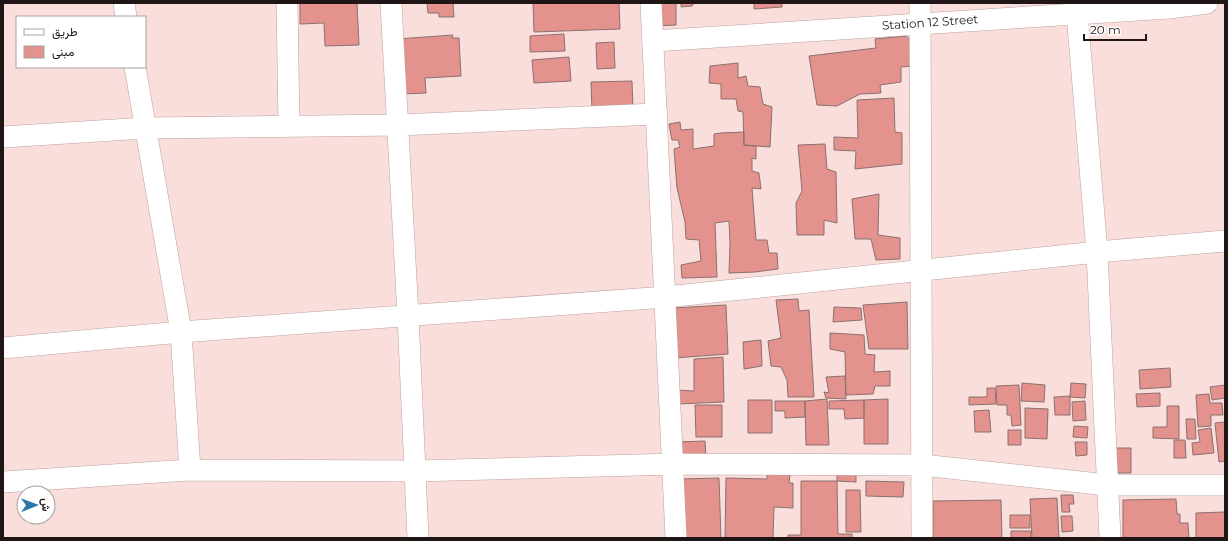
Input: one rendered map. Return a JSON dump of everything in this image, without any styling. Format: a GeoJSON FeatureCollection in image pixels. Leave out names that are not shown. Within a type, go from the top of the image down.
{"type":"FeatureCollection","features":[{"type":"Feature","properties":{"kind":"street"},"geometry":{"type":"LineString","coordinates":[[124,3],[126,16]]}},
{"type":"Feature","properties":{"kind":"street"},"geometry":{"type":"LineString","coordinates":[[287,3],[289,126]]}},
{"type":"Feature","properties":{"kind":"street"},"geometry":{"type":"LineString","coordinates":[[391,3],[408,316],[418,538]]}},
{"type":"Feature","properties":{"kind":"street"},"geometry":{"type":"LineString","coordinates":[[651,3],[674,464],[676,538]]}},
{"type":"Feature","properties":{"kind":"street","name":"Station 12 Street"},"geometry":{"type":"LineString","coordinates":[[653,41],[920,13],[1077,14],[1207,3]]}},
{"type":"Feature","properties":{"kind":"street"},"geometry":{"type":"LineString","coordinates":[[920,13],[922,538]]}},
{"type":"Feature","properties":{"kind":"street"},"geometry":{"type":"LineString","coordinates":[[1077,14],[1097,252],[1110,538]]}},
{"type":"Feature","properties":{"kind":"street"},"geometry":{"type":"LineString","coordinates":[[135,68],[181,332],[190,470]]}},
{"type":"Feature","properties":{"kind":"street"},"geometry":{"type":"LineString","coordinates":[[3,137],[146,128],[398,125],[657,114]]}},
{"type":"Feature","properties":{"kind":"street"},"geometry":{"type":"LineString","coordinates":[[3,348],[181,332],[666,297],[1097,252],[1225,241]]}},
{"type":"Feature","properties":{"kind":"street"},"geometry":{"type":"LineString","coordinates":[[3,482],[190,470],[415,471],[674,464],[922,465],[1108,485],[1225,484]]}},
{"type":"Feature","properties":{"kind":"building"},"geometry":{"type":"Polygon","coordinates":[[[300,3],[357,3],[359,45],[325,46],[324,23],[300,24],[300,3]]]}},
{"type":"Feature","properties":{"kind":"building"},"geometry":{"type":"Polygon","coordinates":[[[427,3],[453,3],[454,17],[439,17],[439,13],[428,13],[427,3]]]}},
{"type":"Feature","properties":{"kind":"building"},"geometry":{"type":"Polygon","coordinates":[[[533,3],[619,3],[620,29],[534,32],[533,3]]]}},
{"type":"Feature","properties":{"kind":"building"},"geometry":{"type":"Polygon","coordinates":[[[656,3],[676,3],[676,25],[656,26],[656,3]]]}},
{"type":"Feature","properties":{"kind":"building"},"geometry":{"type":"Polygon","coordinates":[[[681,3],[694,3],[692,6],[681,7],[681,3]]]}},
{"type":"Feature","properties":{"kind":"building"},"geometry":{"type":"Polygon","coordinates":[[[754,3],[782,3],[782,7],[754,9],[754,3]]]}},
{"type":"Feature","properties":{"kind":"building"},"geometry":{"type":"Polygon","coordinates":[[[564,34],[565,51],[530,52],[530,36],[564,34]]]}},
{"type":"Feature","properties":{"kind":"building"},"geometry":{"type":"Polygon","coordinates":[[[453,35],[452,38],[459,38],[461,76],[425,78],[426,93],[401,94],[397,39],[453,35]]]}},
{"type":"Feature","properties":{"kind":"building"},"geometry":{"type":"Polygon","coordinates":[[[906,36],[913,42],[912,66],[901,67],[901,82],[880,85],[881,93],[860,94],[837,106],[817,105],[809,56],[876,48],[875,39],[906,36]]]}},
{"type":"Feature","properties":{"kind":"building"},"geometry":{"type":"Polygon","coordinates":[[[614,42],[615,68],[597,69],[596,43],[614,42]]]}},
{"type":"Feature","properties":{"kind":"building"},"geometry":{"type":"Polygon","coordinates":[[[569,57],[571,81],[534,83],[532,60],[569,57]]]}},
{"type":"Feature","properties":{"kind":"building"},"geometry":{"type":"Polygon","coordinates":[[[738,63],[738,78],[746,76],[748,86],[760,87],[763,104],[772,107],[770,147],[744,145],[743,112],[738,111],[736,99],[721,99],[721,84],[709,83],[710,66],[738,63]]]}},
{"type":"Feature","properties":{"kind":"building"},"geometry":{"type":"Polygon","coordinates":[[[632,81],[633,110],[592,111],[591,82],[632,81]]]}},
{"type":"Feature","properties":{"kind":"building"},"geometry":{"type":"Polygon","coordinates":[[[894,98],[895,132],[902,133],[902,164],[855,169],[856,151],[834,150],[834,137],[858,138],[857,100],[894,98]]]}},
{"type":"Feature","properties":{"kind":"building"},"geometry":{"type":"Polygon","coordinates":[[[680,122],[681,130],[693,129],[693,149],[714,146],[714,134],[721,133],[744,132],[744,145],[756,146],[756,159],[752,158],[752,171],[759,173],[761,189],[752,188],[756,240],[767,240],[769,253],[777,253],[778,269],[729,273],[729,221],[715,223],[717,277],[682,278],[681,265],[701,261],[699,240],[686,239],[685,222],[677,188],[674,149],[680,147],[678,140],[672,140],[669,124],[680,122]]]}},
{"type":"Feature","properties":{"kind":"building"},"geometry":{"type":"Polygon","coordinates":[[[825,144],[827,169],[836,172],[837,223],[824,220],[824,235],[797,235],[796,203],[802,191],[798,145],[825,144]]]}},
{"type":"Feature","properties":{"kind":"building"},"geometry":{"type":"Polygon","coordinates":[[[879,194],[878,235],[900,238],[900,259],[876,260],[871,239],[855,239],[852,199],[879,194]]]}},
{"type":"Feature","properties":{"kind":"building"},"geometry":{"type":"Polygon","coordinates":[[[798,299],[799,311],[809,310],[814,397],[788,397],[787,380],[781,367],[771,366],[768,341],[781,338],[776,300],[798,299]]]}},
{"type":"Feature","properties":{"kind":"building"},"geometry":{"type":"Polygon","coordinates":[[[907,302],[908,349],[869,349],[863,305],[907,302]]]}},
{"type":"Feature","properties":{"kind":"building"},"geometry":{"type":"Polygon","coordinates":[[[726,305],[728,354],[674,358],[673,308],[726,305]]]}},
{"type":"Feature","properties":{"kind":"building"},"geometry":{"type":"Polygon","coordinates":[[[834,307],[861,308],[862,320],[833,322],[834,307]]]}},
{"type":"Feature","properties":{"kind":"building"},"geometry":{"type":"Polygon","coordinates":[[[830,333],[864,335],[865,354],[875,355],[874,372],[890,371],[890,386],[875,386],[873,394],[846,395],[845,352],[830,349],[830,333]]]}},
{"type":"Feature","properties":{"kind":"building"},"geometry":{"type":"Polygon","coordinates":[[[761,340],[762,366],[744,369],[743,342],[761,340]]]}},
{"type":"Feature","properties":{"kind":"building"},"geometry":{"type":"Polygon","coordinates":[[[723,357],[724,402],[677,404],[677,390],[694,391],[694,359],[723,357]]]}},
{"type":"Feature","properties":{"kind":"building"},"geometry":{"type":"Polygon","coordinates":[[[1170,368],[1171,387],[1140,389],[1139,370],[1170,368]]]}},
{"type":"Feature","properties":{"kind":"building"},"geometry":{"type":"Polygon","coordinates":[[[845,376],[846,399],[826,398],[824,392],[829,393],[826,377],[845,376]]]}},
{"type":"Feature","properties":{"kind":"building"},"geometry":{"type":"Polygon","coordinates":[[[1022,383],[1045,385],[1044,402],[1021,401],[1022,383]]]}},
{"type":"Feature","properties":{"kind":"building"},"geometry":{"type":"Polygon","coordinates":[[[1071,383],[1086,384],[1085,398],[1070,397],[1071,383]]]}},
{"type":"Feature","properties":{"kind":"building"},"geometry":{"type":"Polygon","coordinates":[[[1019,385],[1021,425],[1012,426],[1011,415],[1007,415],[1007,405],[997,405],[996,386],[1019,385]]]}},
{"type":"Feature","properties":{"kind":"building"},"geometry":{"type":"Polygon","coordinates":[[[1225,385],[1225,398],[1212,400],[1210,387],[1225,385]]]}},
{"type":"Feature","properties":{"kind":"building"},"geometry":{"type":"Polygon","coordinates":[[[987,388],[995,388],[996,404],[969,405],[969,397],[987,397],[987,388]]]}},
{"type":"Feature","properties":{"kind":"building"},"geometry":{"type":"Polygon","coordinates":[[[1160,393],[1160,406],[1137,407],[1136,394],[1160,393]]]}},
{"type":"Feature","properties":{"kind":"building"},"geometry":{"type":"Polygon","coordinates":[[[1209,394],[1210,403],[1222,403],[1223,415],[1211,415],[1211,426],[1198,427],[1196,395],[1209,394]]]}},
{"type":"Feature","properties":{"kind":"building"},"geometry":{"type":"Polygon","coordinates":[[[1070,396],[1070,415],[1055,415],[1054,397],[1070,396]]]}},
{"type":"Feature","properties":{"kind":"building"},"geometry":{"type":"Polygon","coordinates":[[[827,399],[829,445],[806,445],[805,401],[827,399]]]}},
{"type":"Feature","properties":{"kind":"building"},"geometry":{"type":"Polygon","coordinates":[[[888,399],[888,444],[864,444],[864,400],[888,399]]]}},
{"type":"Feature","properties":{"kind":"building"},"geometry":{"type":"Polygon","coordinates":[[[748,400],[772,400],[772,433],[748,433],[748,400]]]}},
{"type":"Feature","properties":{"kind":"building"},"geometry":{"type":"Polygon","coordinates":[[[864,400],[864,418],[845,419],[844,409],[829,409],[829,401],[864,400]]]}},
{"type":"Feature","properties":{"kind":"building"},"geometry":{"type":"Polygon","coordinates":[[[775,401],[805,401],[805,417],[785,418],[785,411],[775,411],[775,401]]]}},
{"type":"Feature","properties":{"kind":"building"},"geometry":{"type":"Polygon","coordinates":[[[1085,401],[1086,420],[1073,421],[1072,402],[1085,401]]]}},
{"type":"Feature","properties":{"kind":"building"},"geometry":{"type":"Polygon","coordinates":[[[695,405],[722,405],[722,437],[696,437],[695,405]]]}},
{"type":"Feature","properties":{"kind":"building"},"geometry":{"type":"Polygon","coordinates":[[[1167,406],[1179,406],[1179,439],[1153,438],[1153,427],[1167,427],[1167,406]]]}},
{"type":"Feature","properties":{"kind":"building"},"geometry":{"type":"Polygon","coordinates":[[[1025,408],[1048,409],[1047,439],[1025,438],[1025,408]]]}},
{"type":"Feature","properties":{"kind":"building"},"geometry":{"type":"Polygon","coordinates":[[[989,410],[991,432],[975,432],[974,411],[989,410]]]}},
{"type":"Feature","properties":{"kind":"building"},"geometry":{"type":"Polygon","coordinates":[[[1186,419],[1195,419],[1196,439],[1187,439],[1186,419]]]}},
{"type":"Feature","properties":{"kind":"building"},"geometry":{"type":"Polygon","coordinates":[[[1225,422],[1225,461],[1219,462],[1215,423],[1225,422]]]}},
{"type":"Feature","properties":{"kind":"building"},"geometry":{"type":"Polygon","coordinates":[[[1074,426],[1088,427],[1087,438],[1073,437],[1074,426]]]}},
{"type":"Feature","properties":{"kind":"building"},"geometry":{"type":"Polygon","coordinates":[[[1211,428],[1214,453],[1193,455],[1192,443],[1200,442],[1198,430],[1211,428]]]}},
{"type":"Feature","properties":{"kind":"building"},"geometry":{"type":"Polygon","coordinates":[[[1008,430],[1021,430],[1021,445],[1008,445],[1008,430]]]}},
{"type":"Feature","properties":{"kind":"building"},"geometry":{"type":"Polygon","coordinates":[[[1174,440],[1185,440],[1186,458],[1174,458],[1174,440]]]}},
{"type":"Feature","properties":{"kind":"building"},"geometry":{"type":"Polygon","coordinates":[[[705,441],[706,458],[678,460],[677,442],[705,441]]]}},
{"type":"Feature","properties":{"kind":"building"},"geometry":{"type":"Polygon","coordinates":[[[1075,442],[1087,442],[1087,455],[1076,456],[1075,442]]]}},
{"type":"Feature","properties":{"kind":"building"},"geometry":{"type":"Polygon","coordinates":[[[1116,448],[1131,448],[1131,473],[1116,473],[1116,448]]]}},
{"type":"Feature","properties":{"kind":"building"},"geometry":{"type":"Polygon","coordinates":[[[767,473],[790,474],[789,483],[793,483],[793,508],[774,507],[773,538],[725,538],[726,478],[767,479],[767,473]]]}},
{"type":"Feature","properties":{"kind":"building"},"geometry":{"type":"Polygon","coordinates":[[[837,473],[856,473],[856,482],[837,481],[837,473]]]}},
{"type":"Feature","properties":{"kind":"building"},"geometry":{"type":"Polygon","coordinates":[[[719,478],[721,538],[680,538],[679,479],[719,478]]]}},
{"type":"Feature","properties":{"kind":"building"},"geometry":{"type":"Polygon","coordinates":[[[801,481],[837,481],[838,534],[852,534],[852,538],[788,538],[788,535],[801,535],[801,481]]]}},
{"type":"Feature","properties":{"kind":"building"},"geometry":{"type":"Polygon","coordinates":[[[866,481],[904,482],[903,497],[866,496],[866,481]]]}},
{"type":"Feature","properties":{"kind":"building"},"geometry":{"type":"Polygon","coordinates":[[[846,490],[860,490],[861,532],[846,532],[846,490]]]}},
{"type":"Feature","properties":{"kind":"building"},"geometry":{"type":"Polygon","coordinates":[[[1061,495],[1073,495],[1074,504],[1069,504],[1070,512],[1062,512],[1061,495]]]}},
{"type":"Feature","properties":{"kind":"building"},"geometry":{"type":"Polygon","coordinates":[[[1057,498],[1059,538],[1032,538],[1030,499],[1057,498]]]}},
{"type":"Feature","properties":{"kind":"building"},"geometry":{"type":"Polygon","coordinates":[[[1176,499],[1177,514],[1180,514],[1180,523],[1188,523],[1189,538],[1123,538],[1123,500],[1176,499]]]}},
{"type":"Feature","properties":{"kind":"building"},"geometry":{"type":"Polygon","coordinates":[[[1001,500],[1002,538],[933,538],[933,501],[1001,500]]]}},
{"type":"Feature","properties":{"kind":"building"},"geometry":{"type":"Polygon","coordinates":[[[1225,512],[1225,538],[1196,538],[1196,513],[1225,512]]]}},
{"type":"Feature","properties":{"kind":"building"},"geometry":{"type":"Polygon","coordinates":[[[1010,515],[1030,515],[1030,528],[1010,528],[1010,515]]]}},
{"type":"Feature","properties":{"kind":"building"},"geometry":{"type":"Polygon","coordinates":[[[1061,516],[1072,516],[1073,531],[1062,532],[1061,516]]]}},
{"type":"Feature","properties":{"kind":"building"},"geometry":{"type":"Polygon","coordinates":[[[1011,531],[1031,531],[1031,538],[1011,538],[1011,531]]]}}]}
